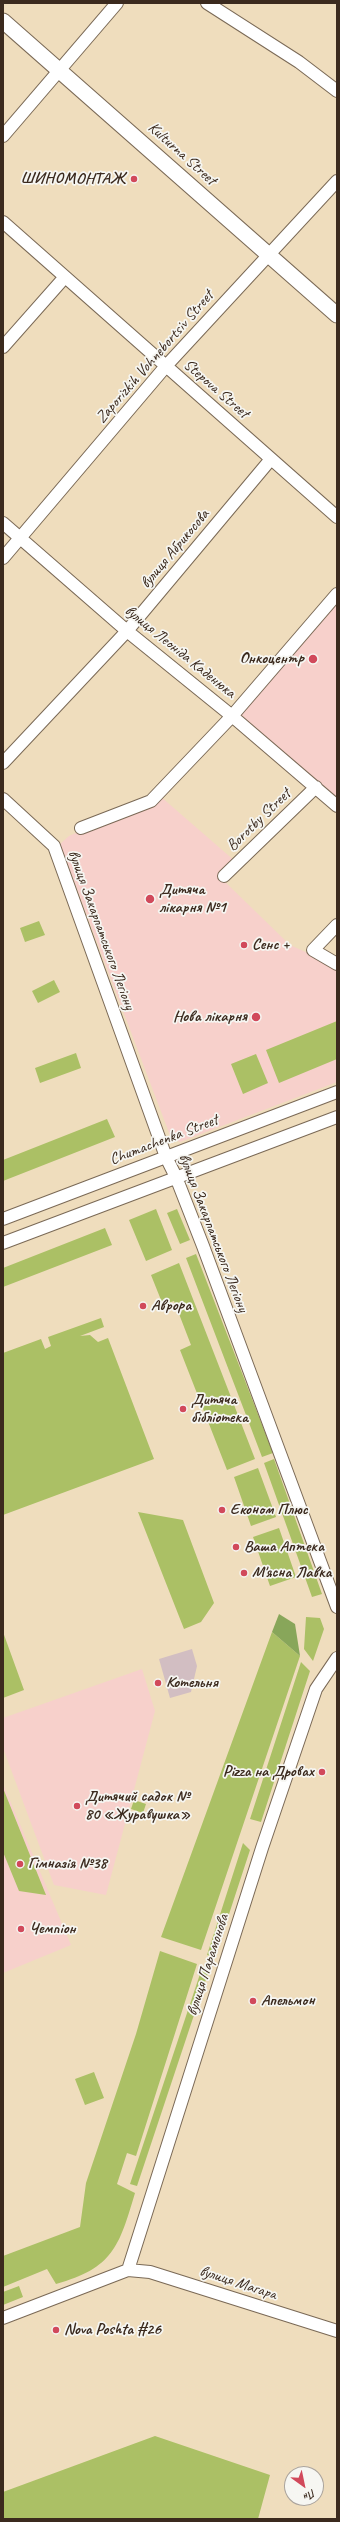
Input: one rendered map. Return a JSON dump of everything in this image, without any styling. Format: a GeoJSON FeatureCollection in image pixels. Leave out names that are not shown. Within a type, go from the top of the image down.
{"type":"FeatureCollection","features":[{"type":"Feature","properties":{"kind":"main road","name":"Kulturna Street"},"geometry":{"type":"LineString","coordinates":[[3,21],[61,70],[337,315]]}},
{"type":"Feature","properties":{"kind":"street"},"geometry":{"type":"LineString","coordinates":[[3,136],[117,3]]}},
{"type":"Feature","properties":{"kind":"street"},"geometry":{"type":"LineString","coordinates":[[207,3],[298,62],[337,91]]}},
{"type":"Feature","properties":{"kind":"street","name":"Zaporizkih Vohnebortsiv Street"},"geometry":{"type":"LineString","coordinates":[[3,558],[166,366],[337,181]]}},
{"type":"Feature","properties":{"kind":"street","name":"Stepova Street"},"geometry":{"type":"LineString","coordinates":[[3,222],[64,278],[337,517]]}},
{"type":"Feature","properties":{"kind":"street"},"geometry":{"type":"LineString","coordinates":[[3,347],[64,278]]}},
{"type":"Feature","properties":{"kind":"street","name":"вулиця Абрикосова"},"geometry":{"type":"LineString","coordinates":[[3,763],[127,632],[270,459]]}},
{"type":"Feature","properties":{"kind":"street","name":"вулиця Леоніда Каденюка"},"geometry":{"type":"LineString","coordinates":[[3,523],[127,632],[232,716],[337,806]]}},
{"type":"Feature","properties":{"kind":"street"},"geometry":{"type":"LineString","coordinates":[[80,828],[151,801],[232,716],[337,594]]}},
{"type":"Feature","properties":{"kind":"street","name":"Borotby Street"},"geometry":{"type":"LineString","coordinates":[[224,876],[316,787]]}},
{"type":"Feature","properties":{"kind":"street","name":"вулиця Закарпатського Легіону"},"geometry":{"type":"LineString","coordinates":[[3,799],[54,846],[166,1157],[176,1176],[337,1607]]}},
{"type":"Feature","properties":{"kind":"street"},"geometry":{"type":"LineString","coordinates":[[337,925],[313,950],[337,964]]}},
{"type":"Feature","properties":{"kind":"street","name":"Chumachenka Street"},"geometry":{"type":"LineString","coordinates":[[3,1219],[337,1092]]}},
{"type":"Feature","properties":{"kind":"street"},"geometry":{"type":"LineString","coordinates":[[3,1243],[176,1176],[337,1117]]}},
{"type":"Feature","properties":{"kind":"street","name":"вулиця Парамонова"},"geometry":{"type":"LineString","coordinates":[[128,2270],[262,1848],[316,1689],[325,1673],[337,1658]]}},
{"type":"Feature","properties":{"kind":"street"},"geometry":{"type":"LineString","coordinates":[[325,1673],[337,1669]]}},
{"type":"Feature","properties":{"kind":"street"},"geometry":{"type":"LineString","coordinates":[[3,2318],[128,2270]]}},
{"type":"Feature","properties":{"kind":"street","name":"вулиця Магара"},"geometry":{"type":"LineString","coordinates":[[128,2270],[150,2272],[337,2331]]}},
{"type":"Feature","properties":{"kind":"shaded area","name":"Онкоцентр"},"geometry":{"type":"Polygon","coordinates":[[[337,604],[337,798],[241,715],[337,604]]]}},
{"type":"Feature","properties":{"kind":"shaded area"},"geometry":{"type":"Polygon","coordinates":[[[160,796],[236,862],[220,877],[290,945],[332,964],[337,970],[337,1082],[180,1142],[171,1138],[60,844],[69,836],[160,796]]]}},
{"type":"Feature","properties":{"kind":"shaded area"},"geometry":{"type":"Polygon","coordinates":[[[192,1649],[197,1666],[191,1692],[170,1698],[159,1659],[192,1649]]]}},
{"type":"Feature","properties":{"kind":"shaded area","name":"Дитячий садок № 80 «Журавушка»"},"geometry":{"type":"Polygon","coordinates":[[[142,1669],[155,1711],[106,1895],[54,1885],[3,1748],[3,1718],[142,1669]]]}},
{"type":"Feature","properties":{"kind":"shaded area","name":"Гімназія №38"},"geometry":{"type":"Polygon","coordinates":[[[3,1784],[71,1945],[3,1973],[3,1784]]]}},
{"type":"Feature","properties":{"kind":"green space"},"geometry":{"type":"Polygon","coordinates":[[[39,921],[45,935],[25,942],[20,928],[39,921]]]}},
{"type":"Feature","properties":{"kind":"green space"},"geometry":{"type":"Polygon","coordinates":[[[54,980],[60,992],[38,1003],[32,991],[54,980]]]}},
{"type":"Feature","properties":{"kind":"green space"},"geometry":{"type":"Polygon","coordinates":[[[337,1021],[337,1059],[279,1083],[266,1050],[337,1021]]]}},
{"type":"Feature","properties":{"kind":"green space"},"geometry":{"type":"Polygon","coordinates":[[[76,1053],[81,1068],[40,1083],[35,1068],[76,1053]]]}},
{"type":"Feature","properties":{"kind":"green space"},"geometry":{"type":"Polygon","coordinates":[[[256,1054],[268,1083],[243,1094],[231,1064],[256,1054]]]}},
{"type":"Feature","properties":{"kind":"green space"},"geometry":{"type":"Polygon","coordinates":[[[107,1119],[115,1137],[3,1181],[3,1160],[107,1119]]]}},
{"type":"Feature","properties":{"kind":"green space"},"geometry":{"type":"Polygon","coordinates":[[[156,1209],[172,1250],[146,1261],[129,1220],[156,1209]]]}},
{"type":"Feature","properties":{"kind":"green space"},"geometry":{"type":"Polygon","coordinates":[[[177,1209],[190,1240],[180,1244],[167,1213],[177,1209]]]}},
{"type":"Feature","properties":{"kind":"green space"},"geometry":{"type":"Polygon","coordinates":[[[105,1228],[112,1245],[3,1287],[3,1268],[105,1228]]]}},
{"type":"Feature","properties":{"kind":"green space"},"geometry":{"type":"Polygon","coordinates":[[[196,1254],[273,1453],[262,1457],[186,1258],[196,1254]]]}},
{"type":"Feature","properties":{"kind":"green space"},"geometry":{"type":"Polygon","coordinates":[[[179,1263],[255,1459],[227,1470],[180,1350],[191,1345],[174,1301],[163,1305],[151,1275],[179,1263]]]}},
{"type":"Feature","properties":{"kind":"green space"},"geometry":{"type":"Polygon","coordinates":[[[101,1318],[104,1327],[80,1336],[90,1335],[98,1342],[108,1338],[154,1459],[3,1515],[3,1353],[41,1339],[45,1349],[51,1346],[48,1337],[101,1318]]]}},
{"type":"Feature","properties":{"kind":"green space"},"geometry":{"type":"Polygon","coordinates":[[[274,1459],[322,1594],[312,1597],[264,1463],[274,1459]]]}},
{"type":"Feature","properties":{"kind":"green space"},"geometry":{"type":"Polygon","coordinates":[[[258,1468],[276,1517],[251,1526],[234,1477],[258,1468]]]}},
{"type":"Feature","properties":{"kind":"green space"},"geometry":{"type":"Polygon","coordinates":[[[138,1512],[183,1520],[214,1603],[201,1622],[184,1629],[138,1512]]]}},
{"type":"Feature","properties":{"kind":"green space"},"geometry":{"type":"Polygon","coordinates":[[[279,1528],[296,1577],[270,1586],[253,1537],[279,1528]]]}},
{"type":"Feature","properties":{"kind":"green space"},"geometry":{"type":"Polygon","coordinates":[[[279,1614],[295,1624],[300,1656],[272,1632],[279,1614]]]}},
{"type":"Feature","properties":{"kind":"green space"},"geometry":{"type":"Polygon","coordinates":[[[306,1617],[320,1618],[324,1629],[313,1661],[304,1649],[306,1617]]]}},
{"type":"Feature","properties":{"kind":"green space"},"geometry":{"type":"Polygon","coordinates":[[[3,1632],[24,1690],[3,1698],[3,1632]]]}},
{"type":"Feature","properties":{"kind":"green space"},"geometry":{"type":"Polygon","coordinates":[[[272,1632],[300,1656],[201,1950],[161,1937],[272,1632]]]}},
{"type":"Feature","properties":{"kind":"green space"},"geometry":{"type":"Polygon","coordinates":[[[301,1662],[310,1671],[261,1822],[250,1819],[301,1662]]]}},
{"type":"Feature","properties":{"kind":"green space"},"geometry":{"type":"Polygon","coordinates":[[[3,1788],[46,1895],[19,1891],[3,1852],[3,1788]]]}},
{"type":"Feature","properties":{"kind":"green space"},"geometry":{"type":"Polygon","coordinates":[[[134,1800],[146,1804],[143,1813],[131,1809],[134,1800]]]}},
{"type":"Feature","properties":{"kind":"green space"},"geometry":{"type":"Polygon","coordinates":[[[243,1843],[250,1850],[215,1957],[207,1955],[243,1843]]]}},
{"type":"Feature","properties":{"kind":"green space"},"geometry":{"type":"Polygon","coordinates":[[[160,1951],[197,1964],[136,2156],[127,2153],[117,2184],[135,2193],[124,2228],[118,2241],[111,2253],[102,2262],[90,2271],[75,2278],[56,2284],[47,2269],[3,2287],[3,2256],[80,2227],[86,2183],[136,2034],[160,1951]]]}},
{"type":"Feature","properties":{"kind":"green space"},"geometry":{"type":"Polygon","coordinates":[[[201,1971],[208,1973],[137,2186],[130,2184],[201,1971]]]}},
{"type":"Feature","properties":{"kind":"green space"},"geometry":{"type":"Polygon","coordinates":[[[94,2072],[104,2098],[85,2105],[75,2079],[94,2072]]]}},
{"type":"Feature","properties":{"kind":"green space"},"geometry":{"type":"Polygon","coordinates":[[[19,2286],[23,2297],[3,2305],[3,2292],[19,2286]]]}},
{"type":"Feature","properties":{"kind":"green space"},"geometry":{"type":"Polygon","coordinates":[[[155,2436],[270,2475],[258,2519],[3,2519],[3,2492],[155,2436]]]}},
{"type":"Feature","properties":{"kind":"place","name":"ШИНОМОНТАЖ"},"geometry":{"type":"Point","coordinates":[134,179]}},
{"type":"Feature","properties":{"kind":"place","name":"Онкоцентр"},"geometry":{"type":"Point","coordinates":[313,659]}},
{"type":"Feature","properties":{"kind":"place","name":"Дитяча лікарня №1"},"geometry":{"type":"Point","coordinates":[150,899]}},
{"type":"Feature","properties":{"kind":"place","name":"Сенс +"},"geometry":{"type":"Point","coordinates":[244,945]}},
{"type":"Feature","properties":{"kind":"place","name":"Нова лікарня"},"geometry":{"type":"Point","coordinates":[256,1017]}},
{"type":"Feature","properties":{"kind":"place","name":"Аврора"},"geometry":{"type":"Point","coordinates":[143,1306]}},
{"type":"Feature","properties":{"kind":"place","name":"Дитяча бібліотека"},"geometry":{"type":"Point","coordinates":[183,1409]}},
{"type":"Feature","properties":{"kind":"place","name":"Економ Плюс"},"geometry":{"type":"Point","coordinates":[222,1510]}},
{"type":"Feature","properties":{"kind":"place","name":"Ваша Аптека"},"geometry":{"type":"Point","coordinates":[236,1547]}},
{"type":"Feature","properties":{"kind":"place","name":"М'ясна Лавка"},"geometry":{"type":"Point","coordinates":[244,1573]}},
{"type":"Feature","properties":{"kind":"place","name":"Котельня"},"geometry":{"type":"Point","coordinates":[158,1683]}},
{"type":"Feature","properties":{"kind":"place","name":"Pizza на Дровах"},"geometry":{"type":"Point","coordinates":[322,1772]}},
{"type":"Feature","properties":{"kind":"place","name":"Дитячий садок № 80 «Журавушка»"},"geometry":{"type":"Point","coordinates":[77,1806]}},
{"type":"Feature","properties":{"kind":"place","name":"Гімназія №38"},"geometry":{"type":"Point","coordinates":[20,1864]}},
{"type":"Feature","properties":{"kind":"place","name":"Чемпіон"},"geometry":{"type":"Point","coordinates":[21,1929]}},
{"type":"Feature","properties":{"kind":"place","name":"Апельмон"},"geometry":{"type":"Point","coordinates":[253,2001]}},
{"type":"Feature","properties":{"kind":"place","name":"Nova Poshta #26"},"geometry":{"type":"Point","coordinates":[56,2330]}}]}
